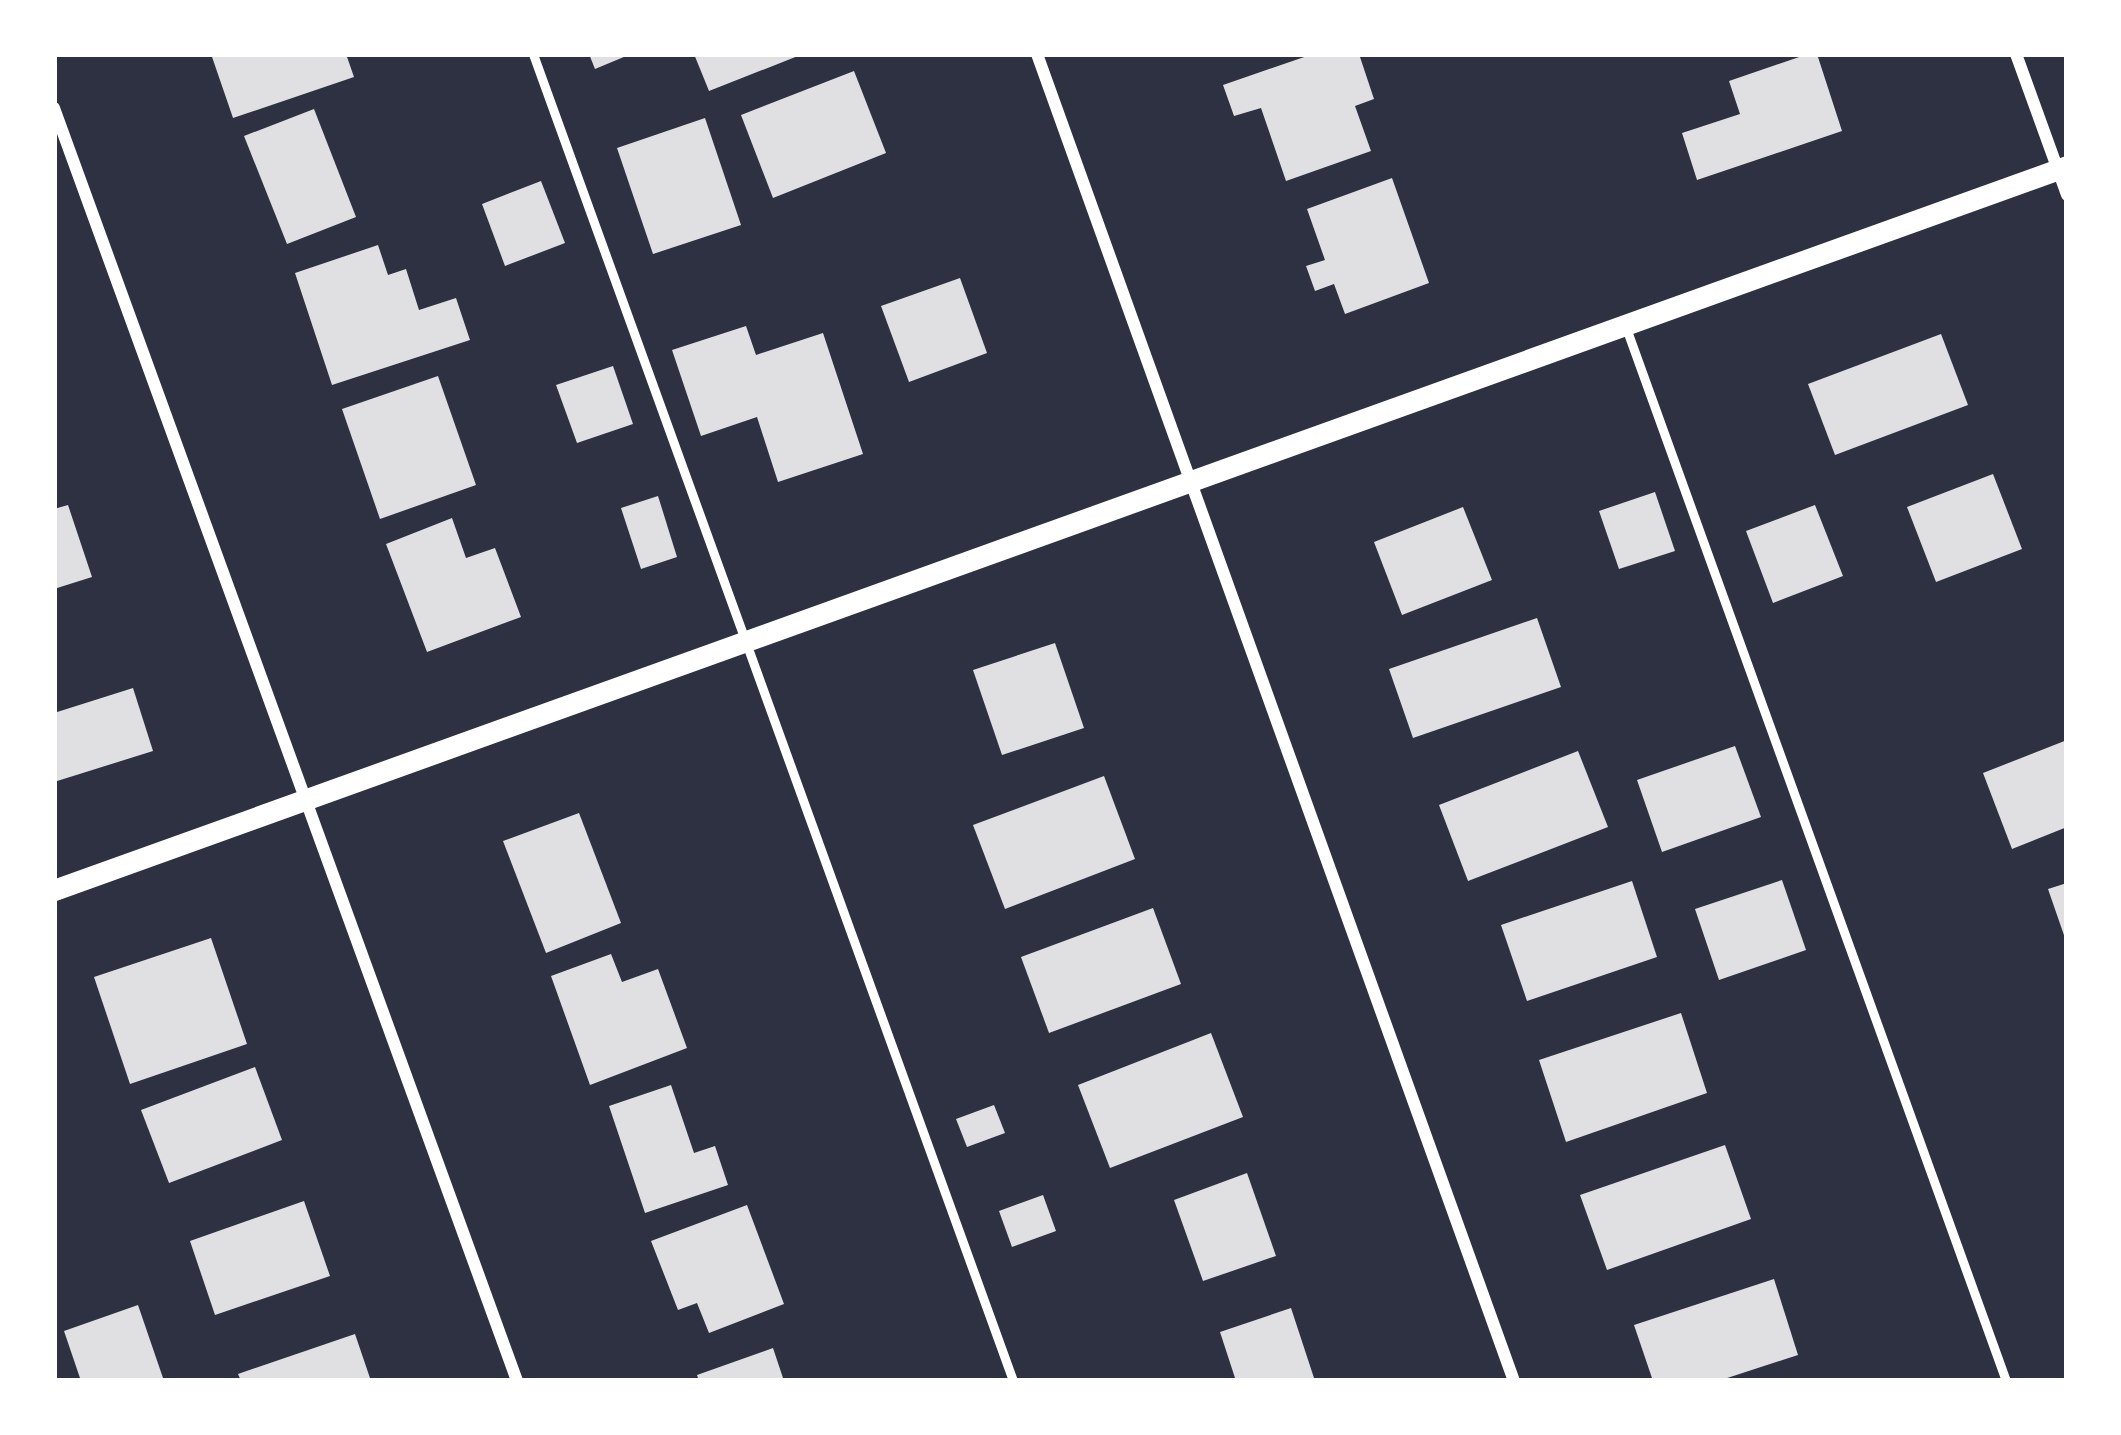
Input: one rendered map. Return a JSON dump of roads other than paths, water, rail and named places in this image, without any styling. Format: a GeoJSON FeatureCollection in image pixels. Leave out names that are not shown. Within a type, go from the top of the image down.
{"type":"FeatureCollection","features":[{"type":"Feature","properties":{"kind":"street"},"geometry":{"type":"LineString","coordinates":[[1036,54],[1514,1381]]}},
{"type":"Feature","properties":{"kind":"street"},"geometry":{"type":"LineString","coordinates":[[2016,54],[2062,168],[2067,195]]}},
{"type":"Feature","properties":{"kind":"street"},"geometry":{"type":"LineString","coordinates":[[54,108],[518,1381]]}},
{"type":"Feature","properties":{"kind":"street"},"geometry":{"type":"LineString","coordinates":[[54,890],[2062,168]]}},
{"type":"Feature","properties":{"kind":"lane"},"geometry":{"type":"LineString","coordinates":[[533,54],[1013,1381]]}},
{"type":"Feature","properties":{"kind":"lane"},"geometry":{"type":"LineString","coordinates":[[1624,325],[2006,1381]]}}]}
